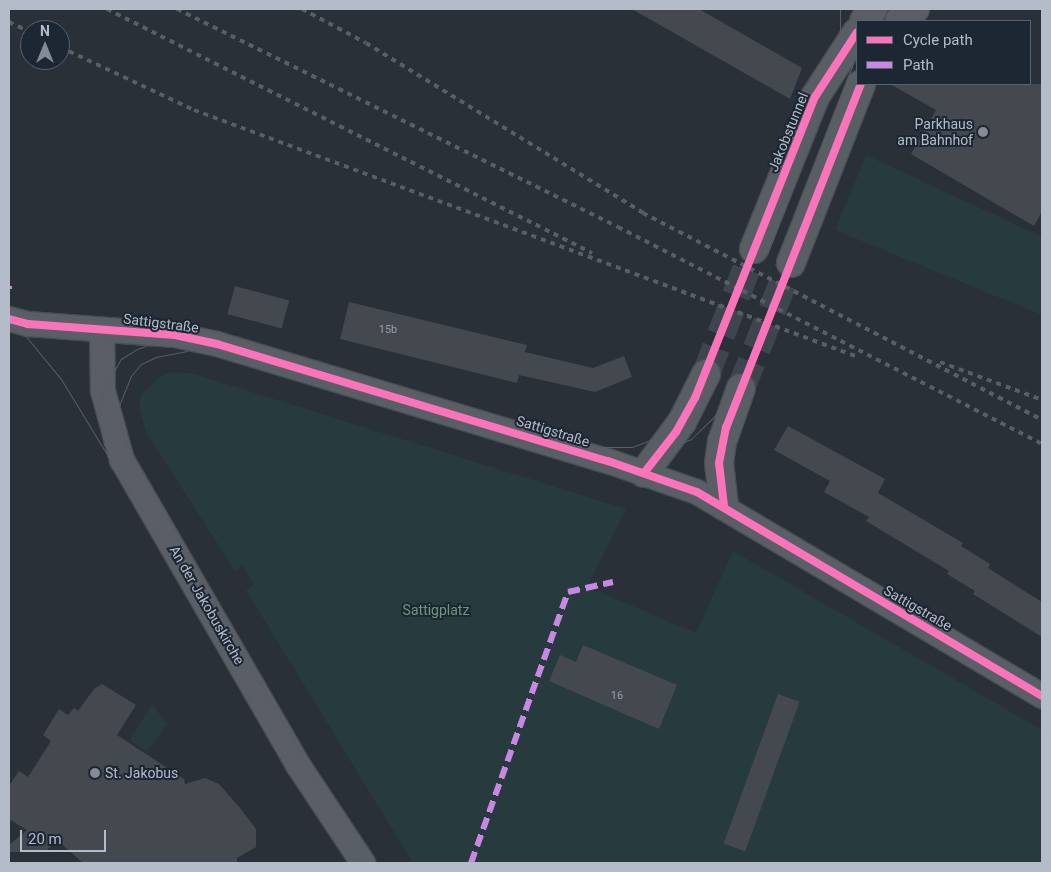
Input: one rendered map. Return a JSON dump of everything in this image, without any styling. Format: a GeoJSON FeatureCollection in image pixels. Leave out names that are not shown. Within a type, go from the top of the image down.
{"type":"FeatureCollection","features":[{"type":"Feature","properties":{"kind":"street"},"geometry":{"type":"LineString","coordinates":[[865,20],[873,9]]}},
{"type":"Feature","properties":{"kind":"street"},"geometry":{"type":"LineString","coordinates":[[900,20],[915,9]]}},
{"type":"Feature","properties":{"kind":"street","name":"Jakobstunnel"},"geometry":{"type":"LineString","coordinates":[[754,249],[815,97],[856,34]]}},
{"type":"Feature","properties":{"kind":"street"},"geometry":{"type":"LineString","coordinates":[[791,263],[861,85]]}},
{"type":"Feature","properties":{"kind":"street","name":"Sattigstraße"},"geometry":{"type":"LineString","coordinates":[[9,319],[28,324],[175,335],[217,344],[644,473],[724,506],[1042,696]]}},
{"type":"Feature","properties":{"kind":"street","name":"An der Jakobuskirche"},"geometry":{"type":"LineString","coordinates":[[102,330],[103,390],[122,460],[298,765],[363,863]]}},
{"type":"Feature","properties":{"kind":"street"},"geometry":{"type":"LineString","coordinates":[[644,473],[682,422],[706,374]]}},
{"type":"Feature","properties":{"kind":"street"},"geometry":{"type":"LineString","coordinates":[[724,506],[720,464],[722,442],[741,388]]}},
{"type":"Feature","properties":{"kind":"green space"},"geometry":{"type":"Polygon","coordinates":[[[866,155],[1042,237],[1042,315],[835,230],[866,155]]]}},
{"type":"Feature","properties":{"kind":"green space","name":"Sattigplatz"},"geometry":{"type":"Polygon","coordinates":[[[172,372],[191,373],[626,509],[587,587],[696,633],[733,551],[1042,730],[1042,863],[413,863],[246,590],[254,585],[243,566],[235,571],[146,432],[139,405],[141,395],[160,377],[172,372]]]}},
{"type":"Feature","properties":{"kind":"green space"},"geometry":{"type":"Polygon","coordinates":[[[152,704],[167,724],[147,752],[130,740],[152,704]]]}},
{"type":"Feature","properties":{"kind":"building"},"geometry":{"type":"Polygon","coordinates":[[[632,9],[699,9],[802,68],[790,99],[632,9]]]}},
{"type":"Feature","properties":{"kind":"building","name":"Parkhaus am Bahnhof"},"geometry":{"type":"Polygon","coordinates":[[[1042,84],[1042,212],[1034,226],[911,154],[936,110],[892,85],[1042,84]]]}},
{"type":"Feature","properties":{"kind":"building"},"geometry":{"type":"Polygon","coordinates":[[[235,286],[289,300],[282,329],[227,314],[235,286]]]}},
{"type":"Feature","properties":{"kind":"building"},"geometry":{"type":"Polygon","coordinates":[[[349,302],[527,345],[525,352],[593,368],[624,356],[632,377],[595,392],[519,375],[517,383],[340,339],[349,302]]]}},
{"type":"Feature","properties":{"kind":"building"},"geometry":{"type":"Polygon","coordinates":[[[788,426],[885,479],[878,493],[963,543],[961,546],[990,564],[988,568],[1042,602],[1042,637],[973,594],[975,591],[947,574],[949,571],[866,521],[869,517],[824,492],[830,481],[774,450],[788,426]]]}},
{"type":"Feature","properties":{"kind":"building"},"geometry":{"type":"Polygon","coordinates":[[[583,645],[677,685],[659,729],[549,681],[560,655],[576,662],[583,645]]]}},
{"type":"Feature","properties":{"kind":"building","name":"St. Jakobus"},"geometry":{"type":"Polygon","coordinates":[[[102,684],[136,705],[117,735],[184,779],[185,784],[205,778],[219,784],[256,829],[256,847],[237,858],[237,863],[83,863],[57,840],[45,852],[9,852],[9,845],[27,830],[9,819],[9,786],[19,771],[28,777],[51,741],[43,735],[59,709],[68,715],[74,708],[78,711],[94,689],[102,684]]]}},
{"type":"Feature","properties":{"kind":"building"},"geometry":{"type":"Polygon","coordinates":[[[778,694],[800,702],[745,851],[724,843],[778,694]]]}},
{"type":"Feature","properties":{"kind":"tunnel"},"geometry":{"type":"LineString","coordinates":[[706,374],[754,249]]}},
{"type":"Feature","properties":{"kind":"tunnel"},"geometry":{"type":"LineString","coordinates":[[741,388],[791,263]]}},
{"type":"Feature","properties":{"kind":"tram line"},"geometry":{"type":"LineString","coordinates":[[767,254],[835,78],[840,45],[840,9]]}},
{"type":"Feature","properties":{"kind":"tram line"},"geometry":{"type":"LineString","coordinates":[[778,259],[852,66],[856,9]]}},
{"type":"Feature","properties":{"kind":"tram line"},"geometry":{"type":"LineString","coordinates":[[9,307],[39,316],[170,324],[218,333],[596,447],[632,447],[682,428],[696,417],[717,379]]}},
{"type":"Feature","properties":{"kind":"tram line"},"geometry":{"type":"LineString","coordinates":[[9,327],[24,334],[61,379],[160,541],[271,737],[355,863]]}},
{"type":"Feature","properties":{"kind":"tram line"},"geometry":{"type":"LineString","coordinates":[[24,334],[174,345],[212,351],[564,454],[608,461],[645,458],[691,439],[716,415],[730,384]]}},
{"type":"Feature","properties":{"kind":"tram line"},"geometry":{"type":"LineString","coordinates":[[104,445],[100,419],[103,391],[121,359],[137,349],[175,335],[199,334]]}},
{"type":"Feature","properties":{"kind":"tram line"},"geometry":{"type":"LineString","coordinates":[[187,351],[156,357],[141,364],[131,376],[119,406],[120,424],[127,446],[318,785],[369,863]]}},
{"type":"Feature","properties":{"kind":"railway"},"geometry":{"type":"LineString","coordinates":[[107,9],[592,253]]}},
{"type":"Feature","properties":{"kind":"railway"},"geometry":{"type":"LineString","coordinates":[[177,9],[618,227],[1042,444]]}},
{"type":"Feature","properties":{"kind":"railway"},"geometry":{"type":"LineString","coordinates":[[302,9],[366,43],[643,213],[1042,420]]}},
{"type":"Feature","properties":{"kind":"railway"},"geometry":{"type":"LineString","coordinates":[[9,22],[20,27]]}},
{"type":"Feature","properties":{"kind":"railway"},"geometry":{"type":"LineString","coordinates":[[70,52],[194,110],[858,357]]}},
{"type":"Feature","properties":{"kind":"railway"},"geometry":{"type":"LineString","coordinates":[[940,362],[1042,400]]}},
{"type":"Feature","properties":{"kind":"marked path"},"geometry":{"type":"LineString","coordinates":[[471,863],[568,592],[613,582]]}},
{"type":"Feature","properties":{"kind":"cycle path"},"geometry":{"type":"LineString","coordinates":[[644,473],[676,432],[695,398],[815,97],[856,34]]}},
{"type":"Feature","properties":{"kind":"cycle path"},"geometry":{"type":"LineString","coordinates":[[724,506],[719,463],[726,428],[861,85]]}},
{"type":"Feature","properties":{"kind":"cycle path"},"geometry":{"type":"LineString","coordinates":[[9,319],[28,324],[175,335],[217,344],[608,461],[697,492],[1042,696]]}},
{"type":"Feature","properties":{"kind":"place","name":"Parkhaus am Bahnhof"},"geometry":{"type":"Point","coordinates":[983,132]}},
{"type":"Feature","properties":{"kind":"place","name":"St. Jakobus"},"geometry":{"type":"Point","coordinates":[95,773]}}]}
